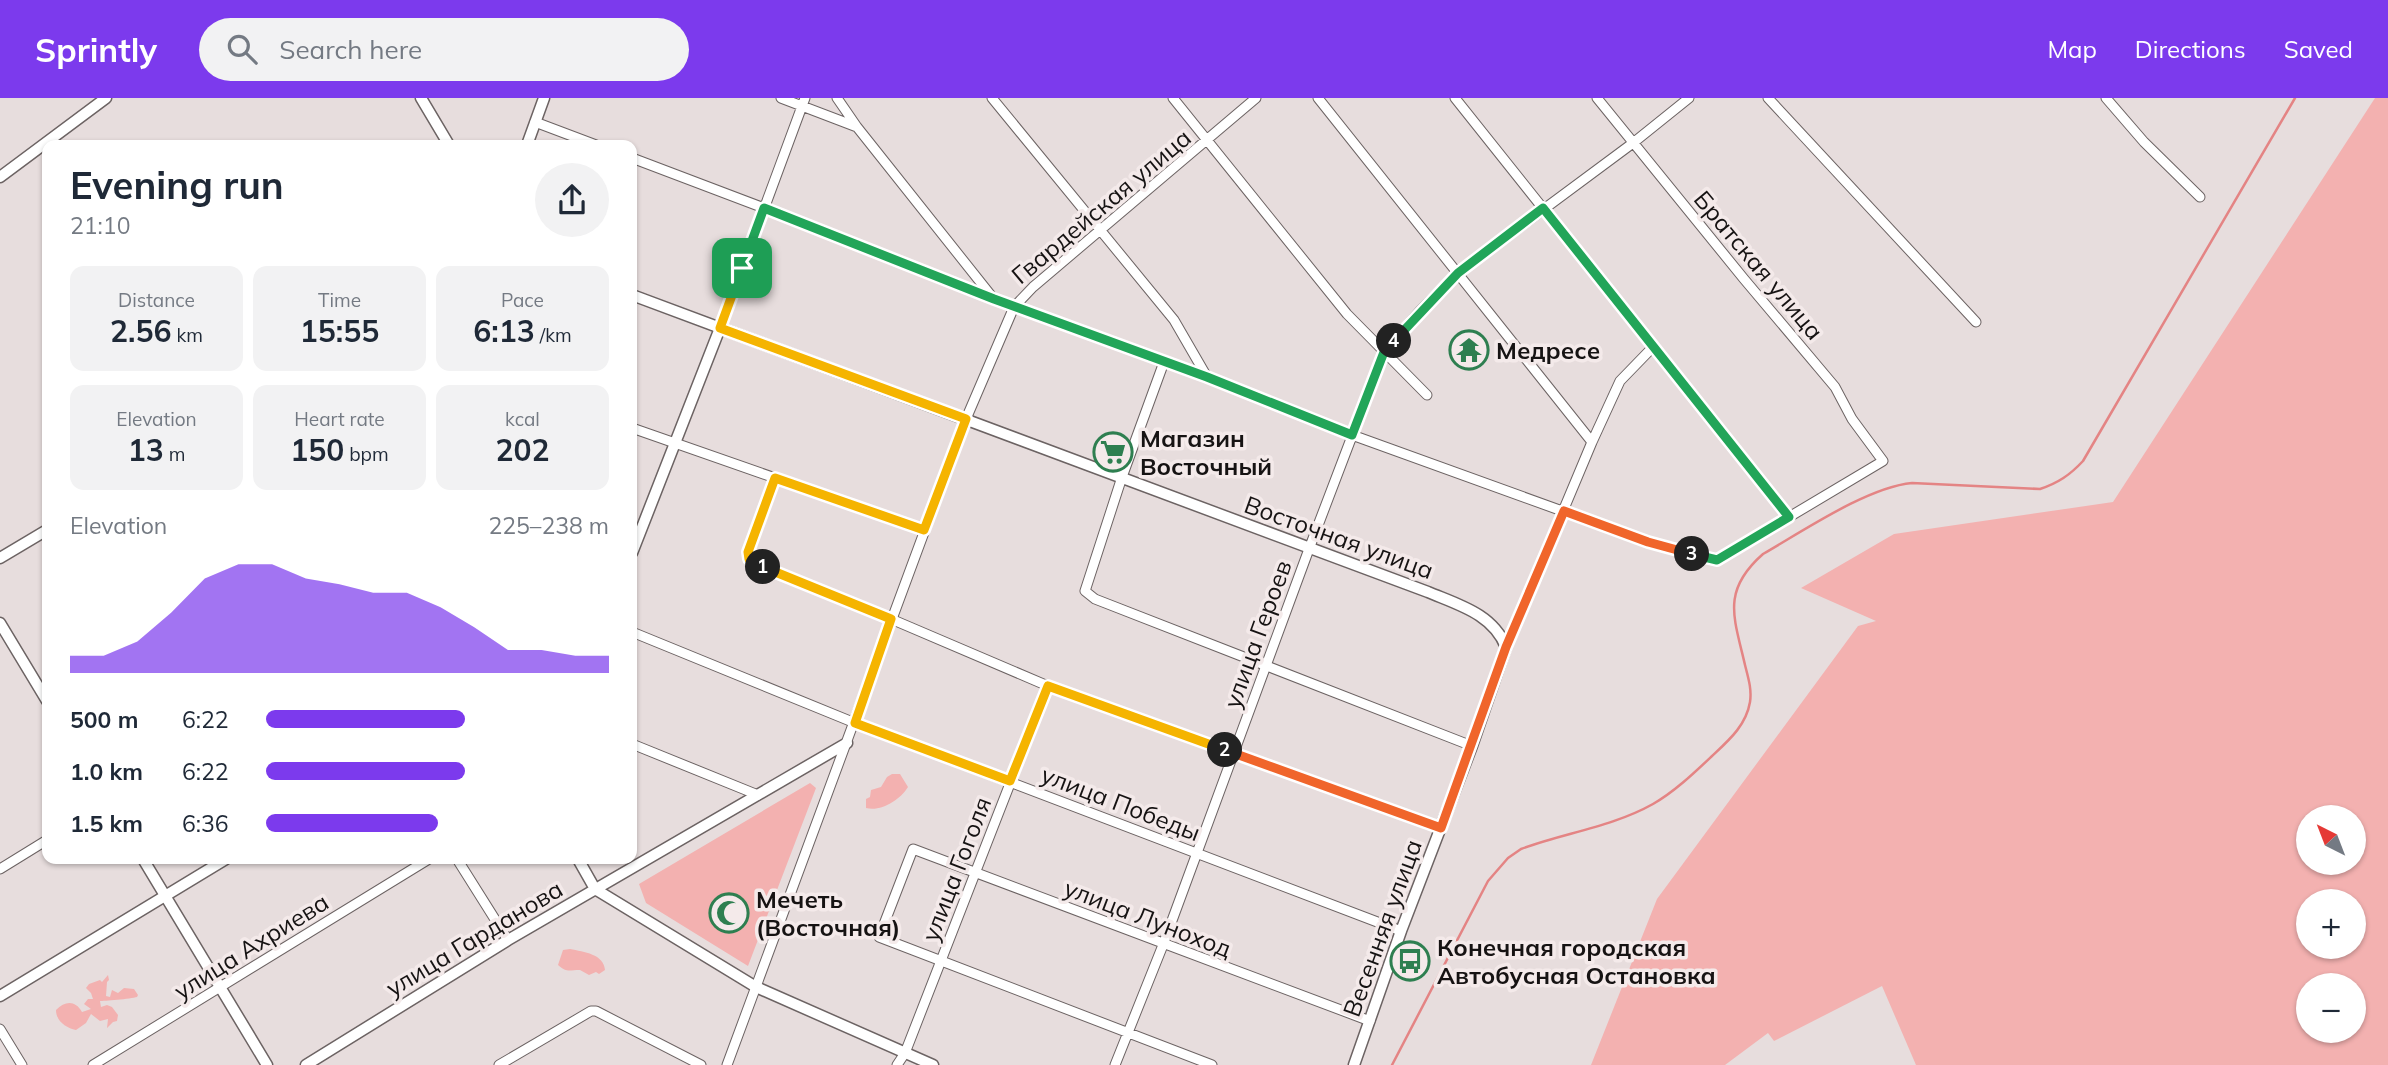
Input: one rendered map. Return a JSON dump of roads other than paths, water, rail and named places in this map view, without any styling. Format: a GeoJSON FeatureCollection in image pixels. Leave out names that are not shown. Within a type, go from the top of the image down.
{"type":"FeatureCollection","features":[{"type":"Feature","properties":{"kind":"street"},"geometry":{"type":"LineString","coordinates":[[50,140],[106,98]]}},
{"type":"Feature","properties":{"kind":"street"},"geometry":{"type":"LineString","coordinates":[[421,98],[446,140]]}},
{"type":"Feature","properties":{"kind":"street"},"geometry":{"type":"LineString","coordinates":[[529,140],[544,98]]}},
{"type":"Feature","properties":{"kind":"street"},"geometry":{"type":"LineString","coordinates":[[781,98],[804,102],[858,127]]}},
{"type":"Feature","properties":{"kind":"street"},"geometry":{"type":"LineString","coordinates":[[837,98],[994,299]]}},
{"type":"Feature","properties":{"kind":"street"},"geometry":{"type":"LineString","coordinates":[[992,98],[1174,320],[1207,377]]}},
{"type":"Feature","properties":{"kind":"street"},"geometry":{"type":"LineString","coordinates":[[1173,98],[1347,314],[1427,395]]}},
{"type":"Feature","properties":{"kind":"street","name":"Гвардейская улица"},"geometry":{"type":"LineString","coordinates":[[727,1065],[966,419],[1014,307],[1032,287],[1256,98]]}},
{"type":"Feature","properties":{"kind":"street"},"geometry":{"type":"LineString","coordinates":[[1318,98],[1592,442]]}},
{"type":"Feature","properties":{"kind":"street"},"geometry":{"type":"LineString","coordinates":[[637,160],[1352,435],[1648,542],[1717,560],[1789,517],[1455,98]]}},
{"type":"Feature","properties":{"kind":"street","name":"Братская улица"},"geometry":{"type":"LineString","coordinates":[[1597,98],[1835,387],[1852,419],[1884,461],[1789,517]]}},
{"type":"Feature","properties":{"kind":"street","name":"улица Героев"},"geometry":{"type":"LineString","coordinates":[[1115,1065],[1198,853],[1384,352],[1458,273],[1689,98]]}},
{"type":"Feature","properties":{"kind":"street"},"geometry":{"type":"LineString","coordinates":[[1768,98],[1976,322]]}},
{"type":"Feature","properties":{"kind":"street"},"geometry":{"type":"LineString","coordinates":[[2106,98],[2151,150],[2200,197]]}},
{"type":"Feature","properties":{"kind":"street"},"geometry":{"type":"LineString","coordinates":[[637,540],[804,102]]}},
{"type":"Feature","properties":{"kind":"street"},"geometry":{"type":"LineString","coordinates":[[535,122],[583,140]]}},
{"type":"Feature","properties":{"kind":"street"},"geometry":{"type":"LineString","coordinates":[[0,177],[42,146]]}},
{"type":"Feature","properties":{"kind":"street","name":"Восточная улица"},"geometry":{"type":"LineString","coordinates":[[637,297],[1428,592],[1473,611],[1497,631],[1506,647]]}},
{"type":"Feature","properties":{"kind":"street","name":"Весенняя улица"},"geometry":{"type":"LineString","coordinates":[[1354,1065],[1506,647],[1620,381],[1653,348]]}},
{"type":"Feature","properties":{"kind":"street"},"geometry":{"type":"LineString","coordinates":[[1164,362],[1122,477],[1086,591],[1095,599],[1472,746]]}},
{"type":"Feature","properties":{"kind":"street"},"geometry":{"type":"LineString","coordinates":[[637,430],[924,530]]}},
{"type":"Feature","properties":{"kind":"street"},"geometry":{"type":"LineString","coordinates":[[775,478],[748,552],[749,559],[754,563],[1048,686],[1441,828]]}},
{"type":"Feature","properties":{"kind":"street"},"geometry":{"type":"LineString","coordinates":[[0,558],[42,533]]}},
{"type":"Feature","properties":{"kind":"street"},"geometry":{"type":"LineString","coordinates":[[0,623],[42,693]]}},
{"type":"Feature","properties":{"kind":"street","name":"улица Победы"},"geometry":{"type":"LineString","coordinates":[[637,634],[855,723],[1401,931]]}},
{"type":"Feature","properties":{"kind":"street","name":"улица Гоголя"},"geometry":{"type":"LineString","coordinates":[[897,1065],[905,1053],[1048,686]]}},
{"type":"Feature","properties":{"kind":"street","name":"улица Гарданова"},"geometry":{"type":"LineString","coordinates":[[306,1065],[508,940],[847,743]]}},
{"type":"Feature","properties":{"kind":"street"},"geometry":{"type":"LineString","coordinates":[[637,746],[758,795]]}},
{"type":"Feature","properties":{"kind":"street"},"geometry":{"type":"LineString","coordinates":[[0,869],[42,843]]}},
{"type":"Feature","properties":{"kind":"street","name":"улица Луноход"},"geometry":{"type":"LineString","coordinates":[[941,960],[879,937],[913,849],[1370,1021]]}},
{"type":"Feature","properties":{"kind":"street"},"geometry":{"type":"LineString","coordinates":[[146,864],[267,1065]]}},
{"type":"Feature","properties":{"kind":"street"},"geometry":{"type":"LineString","coordinates":[[0,996],[218,864]]}},
{"type":"Feature","properties":{"kind":"street","name":"улица Ахриева"},"geometry":{"type":"LineString","coordinates":[[93,1065],[421,864]]}},
{"type":"Feature","properties":{"kind":"street"},"geometry":{"type":"LineString","coordinates":[[460,864],[508,940]]}},
{"type":"Feature","properties":{"kind":"street"},"geometry":{"type":"LineString","coordinates":[[581,864],[595,889],[757,987],[933,1065]]}},
{"type":"Feature","properties":{"kind":"street"},"geometry":{"type":"LineString","coordinates":[[941,960],[1212,1065]]}},
{"type":"Feature","properties":{"kind":"street"},"geometry":{"type":"LineString","coordinates":[[499,1065],[591,1011],[596,1011],[687,1063],[701,1065]]}},
{"type":"Feature","properties":{"kind":"street"},"geometry":{"type":"LineString","coordinates":[[0,1029],[22,1065]]}},
{"type":"Feature","properties":{"kind":"waterway"},"geometry":{"type":"LineString","coordinates":[[1392,1065],[1488,881],[1508,858],[1537,843],[1605,824],[1653,804],[1690,776],[1724,745],[1740,726],[1748,711],[1750,692],[1737,633],[1734,605],[1741,580],[1763,554],[1836,511],[1895,486],[1912,483],[2040,489],[2063,478],[2083,461],[2295,98]]}},
{"type":"Feature","properties":{"kind":"place","name":"Медресе"},"geometry":{"type":"Point","coordinates":[1469,350]}},
{"type":"Feature","properties":{"kind":"place","name":"Магазин Восточный"},"geometry":{"type":"Point","coordinates":[1113,452]}},
{"type":"Feature","properties":{"kind":"place","name":"Мечеть (Восточная)"},"geometry":{"type":"Point","coordinates":[729,913]}},
{"type":"Feature","properties":{"kind":"place","name":"Конечная городская Автобусная Остановка"},"geometry":{"type":"Point","coordinates":[1410,961]}}]}
